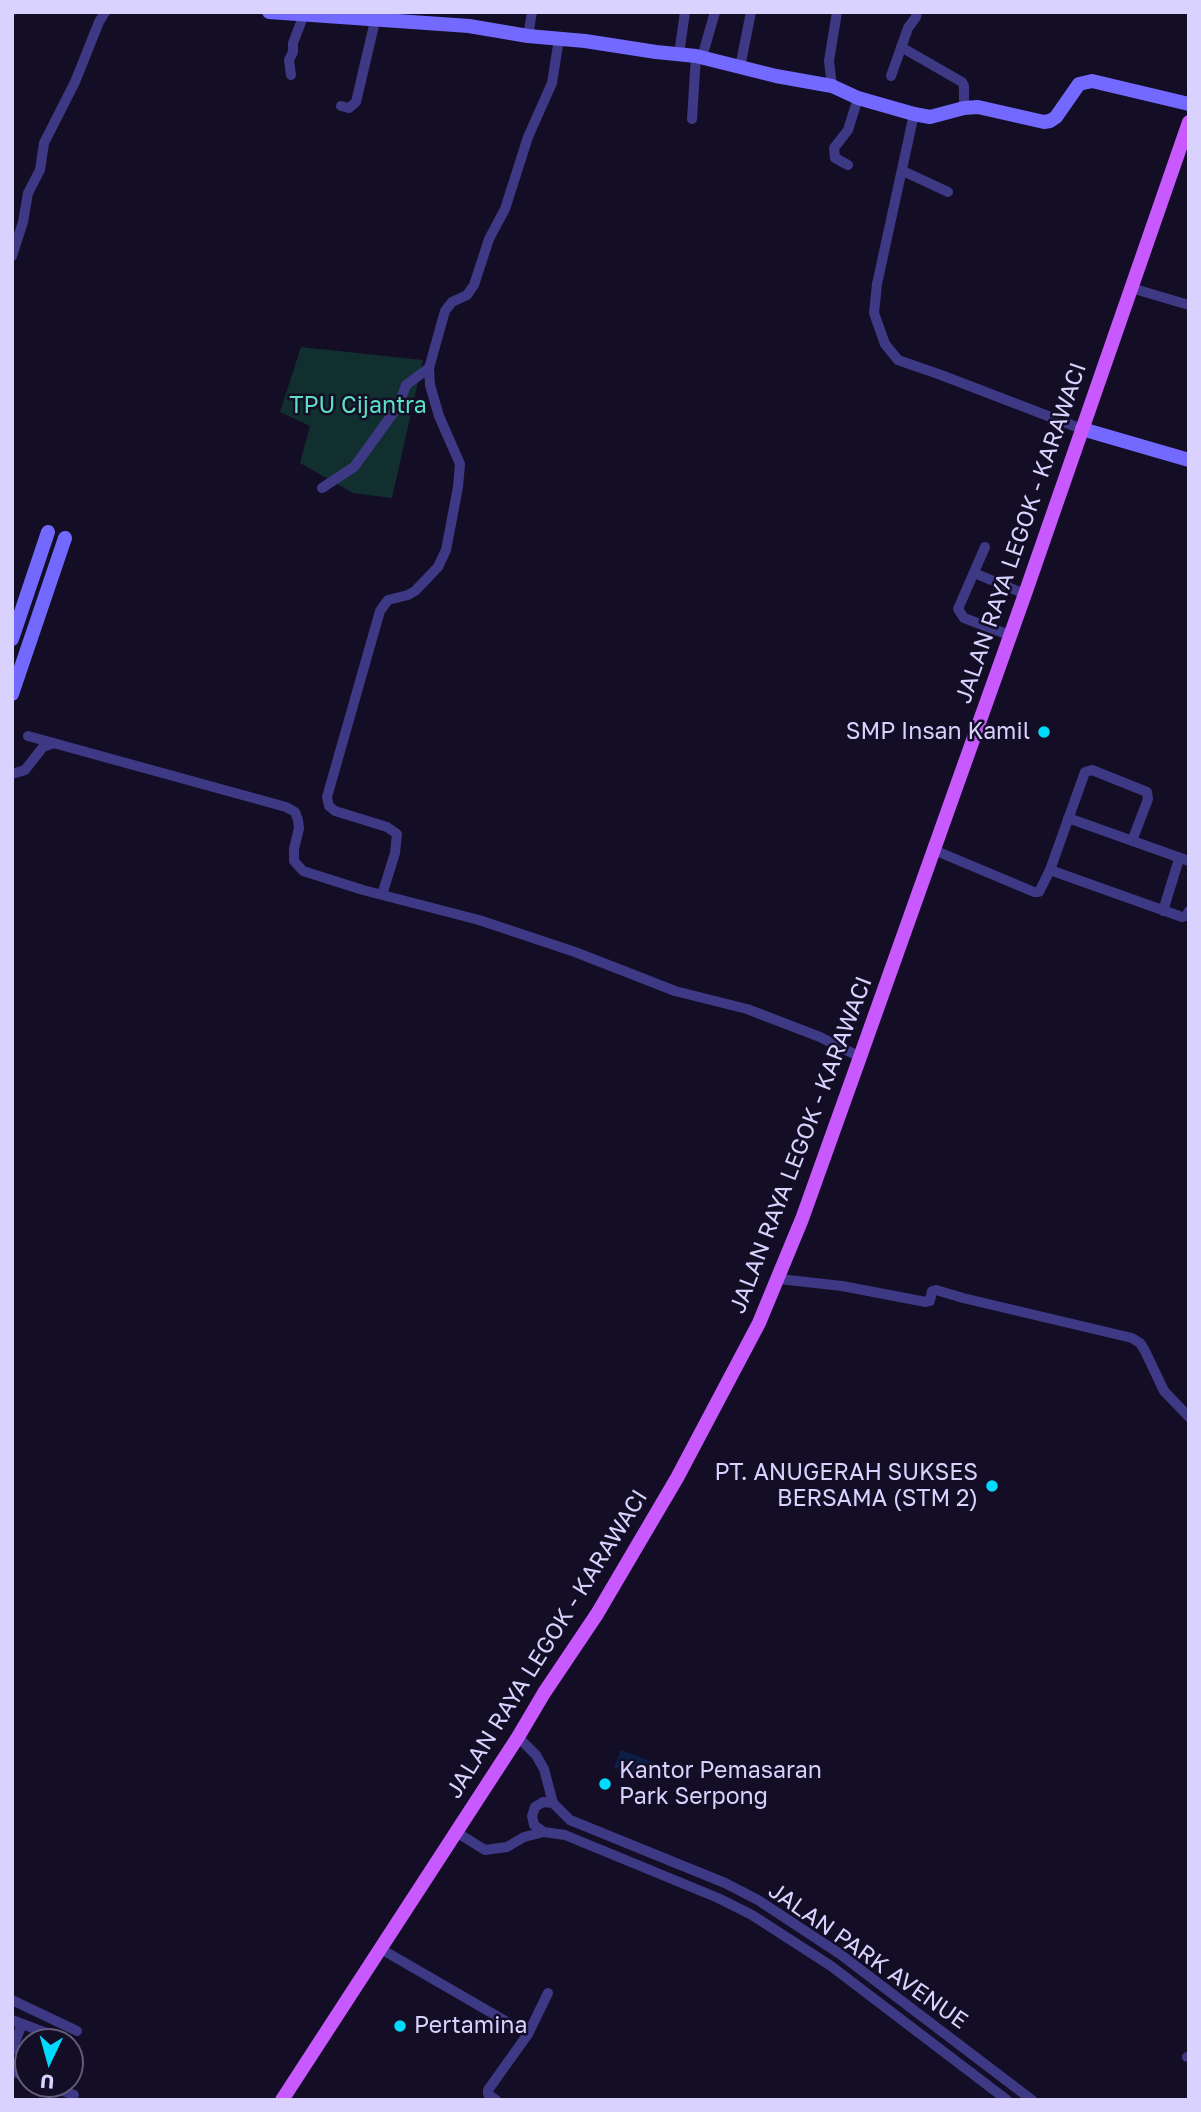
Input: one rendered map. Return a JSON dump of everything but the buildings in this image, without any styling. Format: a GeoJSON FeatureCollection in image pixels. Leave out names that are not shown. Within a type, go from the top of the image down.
{"type":"FeatureCollection","features":[{"type":"Feature","properties":{"kind":"main road","name":"JALAN RAYA LEGOK - KARAWACI"},"geometry":{"type":"LineString","coordinates":[[282,2100],[597,1614],[677,1478],[760,1323],[779,1279],[934,850],[1189,122]]}},
{"type":"Feature","properties":{"kind":"street"},"geometry":{"type":"LineString","coordinates":[[12,256],[23,222],[27,197],[40,170],[44,143],[75,82],[105,12]]}},
{"type":"Feature","properties":{"kind":"street"},"geometry":{"type":"LineString","coordinates":[[269,12],[375,21],[470,19],[528,36],[699,56],[832,86],[858,98],[914,114],[936,117],[964,108],[989,109],[1044,122],[1050,121],[1056,117],[1079,84],[1092,81],[1189,104]]}},
{"type":"Feature","properties":{"kind":"street"},"geometry":{"type":"LineString","coordinates":[[528,36],[532,12]]}},
{"type":"Feature","properties":{"kind":"street"},"geometry":{"type":"LineString","coordinates":[[678,54],[685,12]]}},
{"type":"Feature","properties":{"kind":"street"},"geometry":{"type":"LineString","coordinates":[[692,119],[699,56],[715,12]]}},
{"type":"Feature","properties":{"kind":"street"},"geometry":{"type":"LineString","coordinates":[[740,67],[751,12]]}},
{"type":"Feature","properties":{"kind":"street"},"geometry":{"type":"LineString","coordinates":[[832,86],[829,61],[837,12]]}},
{"type":"Feature","properties":{"kind":"street"},"geometry":{"type":"LineString","coordinates":[[891,76],[908,28],[918,12]]}},
{"type":"Feature","properties":{"kind":"street"},"geometry":{"type":"LineString","coordinates":[[291,75],[289,60],[304,14]]}},
{"type":"Feature","properties":{"kind":"street"},"geometry":{"type":"LineString","coordinates":[[341,106],[349,108],[356,102],[375,21]]}},
{"type":"Feature","properties":{"kind":"street"},"geometry":{"type":"LineString","coordinates":[[382,895],[395,853],[397,834],[387,827],[335,811],[327,802],[327,797],[380,611],[388,600],[415,591],[438,567],[446,550],[460,464],[439,416],[430,385],[429,368],[445,310],[452,302],[467,295],[474,285],[486,245],[505,209],[528,137],[552,83],[559,39]]}},
{"type":"Feature","properties":{"kind":"street"},"geometry":{"type":"LineString","coordinates":[[901,47],[962,82],[964,108]]}},
{"type":"Feature","properties":{"kind":"street"},"geometry":{"type":"LineString","coordinates":[[848,165],[835,158],[834,148],[850,125],[858,98]]}},
{"type":"Feature","properties":{"kind":"street"},"geometry":{"type":"LineString","coordinates":[[914,114],[877,284],[874,313],[885,344],[898,360],[1082,429],[1189,460]]}},
{"type":"Feature","properties":{"kind":"street"},"geometry":{"type":"LineString","coordinates":[[903,172],[948,192]]}},
{"type":"Feature","properties":{"kind":"street"},"geometry":{"type":"LineString","coordinates":[[1131,288],[1189,305]]}},
{"type":"Feature","properties":{"kind":"street"},"geometry":{"type":"LineString","coordinates":[[322,488],[354,467],[399,405],[406,385],[429,368]]}},
{"type":"Feature","properties":{"kind":"street"},"geometry":{"type":"LineString","coordinates":[[12,639],[48,532]]}},
{"type":"Feature","properties":{"kind":"street"},"geometry":{"type":"LineString","coordinates":[[12,694],[18,661],[65,538]]}},
{"type":"Feature","properties":{"kind":"street"},"geometry":{"type":"LineString","coordinates":[[985,547],[959,606],[960,614],[1009,635]]}},
{"type":"Feature","properties":{"kind":"street"},"geometry":{"type":"LineString","coordinates":[[974,573],[1025,594]]}},
{"type":"Feature","properties":{"kind":"street"},"geometry":{"type":"LineString","coordinates":[[29,736],[295,811],[299,824],[294,860],[303,871],[479,920],[575,952],[675,991],[747,1009],[820,1037],[860,1057]]}},
{"type":"Feature","properties":{"kind":"street"},"geometry":{"type":"LineString","coordinates":[[12,774],[24,770],[43,747],[55,743]]}},
{"type":"Feature","properties":{"kind":"street"},"geometry":{"type":"LineString","coordinates":[[934,850],[1039,892],[1050,870],[1085,772],[1092,770],[1147,792],[1148,800],[1132,841]]}},
{"type":"Feature","properties":{"kind":"street"},"geometry":{"type":"LineString","coordinates":[[1068,818],[1184,860],[1163,911]]}},
{"type":"Feature","properties":{"kind":"street"},"geometry":{"type":"LineString","coordinates":[[1050,870],[1163,911],[1184,917],[1189,911]]}},
{"type":"Feature","properties":{"kind":"street"},"geometry":{"type":"LineString","coordinates":[[779,1279],[842,1286],[926,1302],[930,1301],[932,1291],[936,1290],[1132,1338],[1140,1343],[1145,1351],[1164,1391],[1189,1417]]}},
{"type":"Feature","properties":{"kind":"street"},"geometry":{"type":"LineString","coordinates":[[518,1737],[536,1755],[544,1769],[553,1803],[543,1802],[535,1807],[532,1816],[534,1825],[544,1832]]}},
{"type":"Feature","properties":{"kind":"street","name":"JALAN PARK AVENUE"},"geometry":{"type":"LineString","coordinates":[[553,1803],[570,1819],[725,1883],[758,1900],[840,1954],[1032,2100]]}},
{"type":"Feature","properties":{"kind":"street"},"geometry":{"type":"LineString","coordinates":[[456,1832],[485,1850],[507,1847],[524,1837],[544,1832]]}},
{"type":"Feature","properties":{"kind":"street","name":"JALAN PARK AVENUE"},"geometry":{"type":"LineString","coordinates":[[544,1832],[565,1835],[752,1915],[831,1966],[1007,2100]]}},
{"type":"Feature","properties":{"kind":"street"},"geometry":{"type":"LineString","coordinates":[[604,1851],[610,1836]]}},
{"type":"Feature","properties":{"kind":"street"},"geometry":{"type":"LineString","coordinates":[[736,1907],[744,1893]]}},
{"type":"Feature","properties":{"kind":"street"},"geometry":{"type":"LineString","coordinates":[[752,1915],[758,1900]]}},
{"type":"Feature","properties":{"kind":"street"},"geometry":{"type":"LineString","coordinates":[[381,1949],[528,2034]]}},
{"type":"Feature","properties":{"kind":"street"},"geometry":{"type":"LineString","coordinates":[[496,2100],[488,2094],[488,2090],[528,2034],[548,1993]]}},
{"type":"Feature","properties":{"kind":"street"},"geometry":{"type":"LineString","coordinates":[[12,2000],[72,2028]]}},
{"type":"Feature","properties":{"kind":"street"},"geometry":{"type":"LineString","coordinates":[[12,2050],[17,2022]]}},
{"type":"Feature","properties":{"kind":"green space","name":"TPU Cijantra"},"geometry":{"type":"Polygon","coordinates":[[[301,347],[423,360],[392,498],[353,493],[300,463],[310,426],[280,412],[301,347]]]}},
{"type":"Feature","properties":{"kind":"water"},"geometry":{"type":"Polygon","coordinates":[[[621,1750],[655,1763],[648,1780],[614,1767],[621,1750]]]}},
{"type":"Feature","properties":{"kind":"waterway"},"geometry":{"type":"LineString","coordinates":[[12,18],[16,13]]}},
{"type":"Feature","properties":{"kind":"place","name":"SMP Insan Kamil"},"geometry":{"type":"Point","coordinates":[1044,732]}},
{"type":"Feature","properties":{"kind":"place","name":"PT. ANUGERAH SUKSES BERSAMA (STM 2)"},"geometry":{"type":"Point","coordinates":[992,1486]}},
{"type":"Feature","properties":{"kind":"place","name":"Kantor Pemasaran Park Serpong"},"geometry":{"type":"Point","coordinates":[605,1784]}},
{"type":"Feature","properties":{"kind":"place","name":"Pertamina"},"geometry":{"type":"Point","coordinates":[400,2026]}}]}
